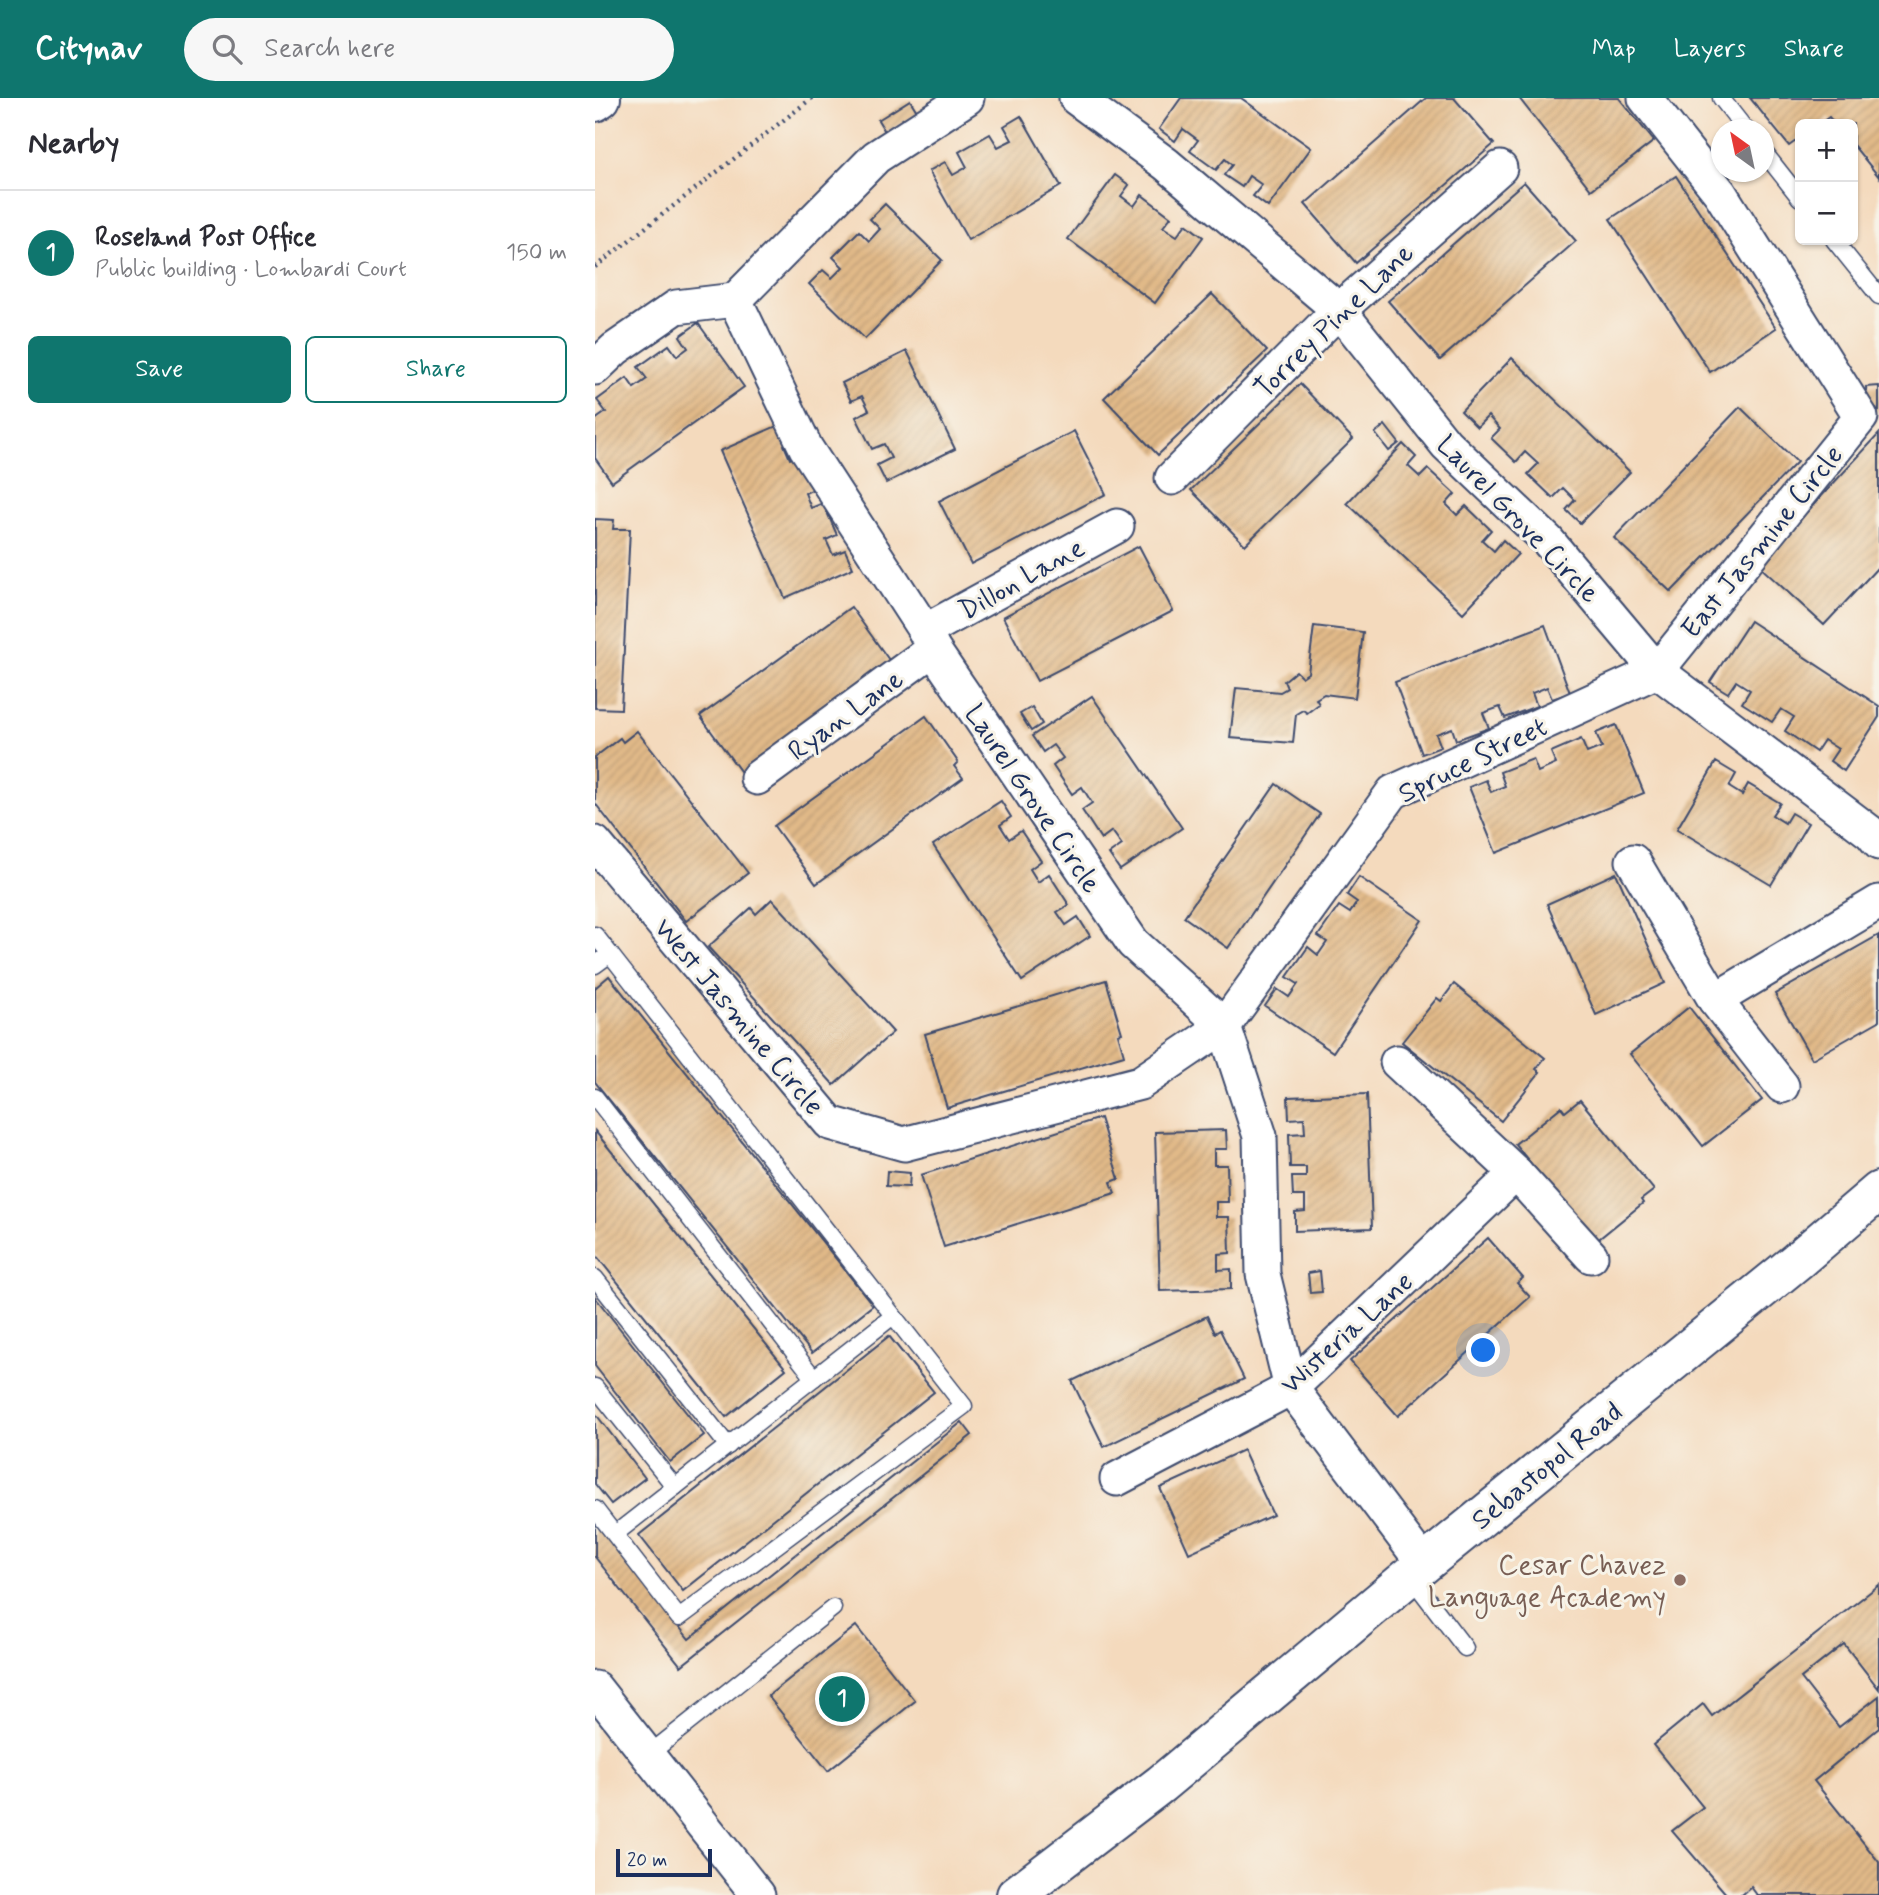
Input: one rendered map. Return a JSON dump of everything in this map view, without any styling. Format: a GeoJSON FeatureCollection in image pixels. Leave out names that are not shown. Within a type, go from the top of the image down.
{"type":"FeatureCollection","features":[{"type":"Feature","properties":{"kind":"main road"},"geometry":{"type":"LineString","coordinates":[[595,102],[601,98]]}},
{"type":"Feature","properties":{"kind":"main road","name":"Sebastopol Road"},"geometry":{"type":"LineString","coordinates":[[1016,1895],[1161,1784],[1417,1570],[1797,1262],[1879,1191]]}},
{"type":"Feature","properties":{"kind":"street"},"geometry":{"type":"LineString","coordinates":[[595,368],[615,349],[676,307],[736,300],[876,157],[967,98]]}},
{"type":"Feature","properties":{"kind":"street","name":"Laurel Grove Circle"},"geometry":{"type":"LineString","coordinates":[[1076,98],[1165,164],[1339,310],[1445,443],[1548,541],[1657,671],[1871,833],[1879,844]]}},
{"type":"Feature","properties":{"kind":"street","name":"East Jasmine Circle"},"geometry":{"type":"LineString","coordinates":[[1645,98],[1720,193],[1861,417],[1657,671]]}},
{"type":"Feature","properties":{"kind":"street","name":"Torrey Pine Lane"},"geometry":{"type":"LineString","coordinates":[[1172,478],[1339,310],[1500,167]]}},
{"type":"Feature","properties":{"kind":"street","name":"Laurel Grove Circle"},"geometry":{"type":"LineString","coordinates":[[736,300],[806,448],[929,640],[1133,943],[1224,1026],[1260,1136],[1263,1274],[1291,1388],[1417,1570]]}},
{"type":"Feature","properties":{"kind":"street","name":"Dillon Lane"},"geometry":{"type":"LineString","coordinates":[[929,640],[1118,526]]}},
{"type":"Feature","properties":{"kind":"street","name":"Ryan Lane"},"geometry":{"type":"LineString","coordinates":[[757,778],[929,640]]}},
{"type":"Feature","properties":{"kind":"street","name":"Spruce Street"},"geometry":{"type":"LineString","coordinates":[[1224,1026],[1393,792],[1657,671]]}},
{"type":"Feature","properties":{"kind":"street","name":"West Jasmine Circle"},"geometry":{"type":"LineString","coordinates":[[595,843],[829,1123],[904,1144],[1140,1083],[1224,1026]]}},
{"type":"Feature","properties":{"kind":"street"},"geometry":{"type":"LineString","coordinates":[[1633,861],[1715,1000],[1782,1086]]}},
{"type":"Feature","properties":{"kind":"street"},"geometry":{"type":"LineString","coordinates":[[1715,1000],[1879,902]]}},
{"type":"Feature","properties":{"kind":"street"},"geometry":{"type":"LineString","coordinates":[[1397,1062],[1516,1173],[1591,1256]]}},
{"type":"Feature","properties":{"kind":"street","name":"Wisteria Lane"},"geometry":{"type":"LineString","coordinates":[[1117,1479],[1291,1388],[1516,1173]]}},
{"type":"Feature","properties":{"kind":"street"},"geometry":{"type":"LineString","coordinates":[[595,1688],[758,1895]]}},
{"type":"Feature","properties":{"kind":"lane"},"geometry":{"type":"LineString","coordinates":[[1721,98],[1737,119]]}},
{"type":"Feature","properties":{"kind":"lane"},"geometry":{"type":"LineString","coordinates":[[1774,166],[1795,192]]}},
{"type":"Feature","properties":{"kind":"lane"},"geometry":{"type":"LineString","coordinates":[[1838,245],[1879,296]]}},
{"type":"Feature","properties":{"kind":"lane"},"geometry":{"type":"LineString","coordinates":[[595,935],[964,1406],[679,1618],[595,1509]]}},
{"type":"Feature","properties":{"kind":"lane"},"geometry":{"type":"LineString","coordinates":[[595,965],[610,954]]}},
{"type":"Feature","properties":{"kind":"lane"},"geometry":{"type":"LineString","coordinates":[[595,1097],[814,1378]]}},
{"type":"Feature","properties":{"kind":"lane"},"geometry":{"type":"LineString","coordinates":[[595,1278],[728,1446]]}},
{"type":"Feature","properties":{"kind":"lane"},"geometry":{"type":"LineString","coordinates":[[615,1535],[893,1316]]}},
{"type":"Feature","properties":{"kind":"lane"},"geometry":{"type":"LineString","coordinates":[[595,1387],[675,1488]]}},
{"type":"Feature","properties":{"kind":"lane"},"geometry":{"type":"LineString","coordinates":[[1417,1570],[1465,1648]]}},
{"type":"Feature","properties":{"kind":"lane"},"geometry":{"type":"LineString","coordinates":[[648,1755],[833,1608]]}},
{"type":"Feature","properties":{"kind":"path"},"geometry":{"type":"LineString","coordinates":[[595,267],[812,98]]}},
{"type":"Feature","properties":{"kind":"building"},"geometry":{"type":"Polygon","coordinates":[[[1181,98],[1241,98],[1311,148],[1268,207],[1253,196],[1262,185],[1249,176],[1242,187],[1224,175],[1232,165],[1225,159],[1216,170],[1190,151],[1198,140],[1183,129],[1175,141],[1159,129],[1181,98]]]}},
{"type":"Feature","properties":{"kind":"building"},"geometry":{"type":"Polygon","coordinates":[[[1426,98],[1454,98],[1494,144],[1356,263],[1305,204],[1426,98]]]}},
{"type":"Feature","properties":{"kind":"building"},"geometry":{"type":"Polygon","coordinates":[[[1519,98],[1619,98],[1654,141],[1591,190],[1519,98]]]}},
{"type":"Feature","properties":{"kind":"building"},"geometry":{"type":"Polygon","coordinates":[[[1750,98],[1879,98],[1879,177],[1858,151],[1858,119],[1795,119],[1795,142],[1789,146],[1774,128],[1774,119],[1767,119],[1750,98]]]}},
{"type":"Feature","properties":{"kind":"building"},"geometry":{"type":"Polygon","coordinates":[[[910,100],[918,113],[886,133],[878,120],[910,100]]]}},
{"type":"Feature","properties":{"kind":"building"},"geometry":{"type":"Polygon","coordinates":[[[1021,116],[1061,186],[968,240],[929,171],[945,162],[953,175],[967,167],[959,152],[990,134],[998,147],[1012,140],[1004,126],[1021,116]]]}},
{"type":"Feature","properties":{"kind":"building"},"geometry":{"type":"Polygon","coordinates":[[[1115,175],[1129,185],[1121,196],[1134,206],[1142,195],[1171,217],[1163,227],[1177,236],[1186,224],[1203,237],[1155,303],[1068,239],[1115,175]]]}},
{"type":"Feature","properties":{"kind":"building"},"geometry":{"type":"Polygon","coordinates":[[[1676,176],[1776,328],[1710,372],[1610,219],[1676,176]]]}},
{"type":"Feature","properties":{"kind":"building"},"geometry":{"type":"Polygon","coordinates":[[[1524,182],[1576,241],[1440,360],[1388,301],[1524,182]]]}},
{"type":"Feature","properties":{"kind":"building"},"geometry":{"type":"Polygon","coordinates":[[[885,204],[942,260],[865,339],[809,284],[823,270],[832,278],[843,267],[833,257],[859,231],[869,241],[880,229],[870,219],[885,204]]]}},
{"type":"Feature","properties":{"kind":"building"},"geometry":{"type":"Polygon","coordinates":[[[1212,294],[1267,351],[1158,455],[1104,398],[1212,294]]]}},
{"type":"Feature","properties":{"kind":"building"},"geometry":{"type":"Polygon","coordinates":[[[698,323],[744,387],[612,482],[595,458],[595,420],[606,412],[597,400],[627,378],[634,388],[647,379],[638,367],[669,345],[677,356],[688,348],[680,336],[698,323]]]}},
{"type":"Feature","properties":{"kind":"building"},"geometry":{"type":"Polygon","coordinates":[[[907,351],[955,449],[886,483],[877,465],[891,458],[884,444],[872,449],[856,417],[869,410],[862,396],[851,401],[842,383],[907,351]]]}},
{"type":"Feature","properties":{"kind":"building"},"geometry":{"type":"Polygon","coordinates":[[[1512,358],[1630,472],[1580,523],[1566,510],[1575,500],[1563,488],[1553,498],[1528,474],[1538,464],[1525,452],[1516,462],[1491,438],[1500,429],[1488,416],[1477,427],[1461,411],[1512,358]]]}},
{"type":"Feature","properties":{"kind":"building"},"geometry":{"type":"Polygon","coordinates":[[[1300,384],[1353,439],[1245,545],[1191,490],[1300,384]]]}},
{"type":"Feature","properties":{"kind":"building"},"geometry":{"type":"Polygon","coordinates":[[[1879,386],[1879,411],[1868,412],[1866,387],[1879,386]]]}},
{"type":"Feature","properties":{"kind":"building"},"geometry":{"type":"Polygon","coordinates":[[[1740,407],[1797,462],[1671,592],[1614,538],[1740,407]]]}},
{"type":"Feature","properties":{"kind":"building"},"geometry":{"type":"Polygon","coordinates":[[[788,421],[796,439],[784,445],[790,459],[801,454],[816,488],[805,493],[811,508],[823,503],[837,535],[826,540],[833,555],[845,550],[853,568],[785,598],[720,451],[788,421]]]}},
{"type":"Feature","properties":{"kind":"building"},"geometry":{"type":"Polygon","coordinates":[[[1385,425],[1399,443],[1389,451],[1375,433],[1385,425]]]}},
{"type":"Feature","properties":{"kind":"building"},"geometry":{"type":"Polygon","coordinates":[[[1074,431],[1106,494],[971,564],[939,501],[1074,431]]]}},
{"type":"Feature","properties":{"kind":"building"},"geometry":{"type":"Polygon","coordinates":[[[1879,434],[1879,566],[1824,625],[1758,565],[1879,434]]]}},
{"type":"Feature","properties":{"kind":"building"},"geometry":{"type":"Polygon","coordinates":[[[1403,444],[1416,457],[1408,466],[1420,477],[1428,469],[1455,494],[1446,504],[1457,515],[1466,506],[1491,530],[1482,540],[1494,551],[1503,540],[1518,554],[1463,613],[1347,503],[1403,444]]]}},
{"type":"Feature","properties":{"kind":"building"},"geometry":{"type":"Polygon","coordinates":[[[595,519],[614,520],[613,529],[630,529],[621,709],[595,708],[595,519]]]}},
{"type":"Feature","properties":{"kind":"building"},"geometry":{"type":"Polygon","coordinates":[[[1139,546],[1173,611],[1037,681],[1003,617],[1139,546]]]}},
{"type":"Feature","properties":{"kind":"building"},"geometry":{"type":"Polygon","coordinates":[[[851,607],[894,667],[743,775],[700,716],[851,607]]]}},
{"type":"Feature","properties":{"kind":"building"},"geometry":{"type":"Polygon","coordinates":[[[1750,621],[1879,706],[1879,717],[1844,771],[1830,761],[1838,749],[1824,740],[1816,752],[1785,731],[1794,717],[1781,709],[1772,722],[1742,703],[1750,690],[1736,681],[1728,693],[1710,682],[1750,621]]]}},
{"type":"Feature","properties":{"kind":"building"},"geometry":{"type":"Polygon","coordinates":[[[1545,625],[1570,693],[1552,699],[1547,687],[1532,693],[1537,706],[1505,718],[1500,707],[1483,713],[1489,728],[1456,740],[1452,728],[1436,734],[1441,747],[1422,754],[1395,682],[1545,625]]]}},
{"type":"Feature","properties":{"kind":"building"},"geometry":{"type":"Polygon","coordinates":[[[1314,626],[1363,632],[1355,698],[1324,694],[1316,699],[1319,704],[1307,713],[1303,710],[1296,714],[1293,743],[1230,738],[1236,688],[1280,692],[1287,688],[1284,681],[1296,671],[1302,677],[1308,673],[1314,626]]]}},
{"type":"Feature","properties":{"kind":"building"},"geometry":{"type":"Polygon","coordinates":[[[1092,696],[1182,828],[1120,870],[1109,854],[1122,845],[1112,831],[1101,839],[1082,810],[1092,803],[1082,787],[1072,794],[1053,766],[1063,758],[1053,745],[1043,752],[1032,736],[1092,696]]]}},
{"type":"Feature","properties":{"kind":"building"},"geometry":{"type":"Polygon","coordinates":[[[1032,707],[1042,724],[1031,731],[1020,714],[1032,707]]]}},
{"type":"Feature","properties":{"kind":"building"},"geometry":{"type":"Polygon","coordinates":[[[926,716],[958,762],[954,766],[963,778],[816,884],[774,826],[926,716]]]}},
{"type":"Feature","properties":{"kind":"building"},"geometry":{"type":"Polygon","coordinates":[[[1616,725],[1644,793],[1496,853],[1469,787],[1486,780],[1491,792],[1505,786],[1500,772],[1533,759],[1538,772],[1556,764],[1551,752],[1581,739],[1587,753],[1602,747],[1596,733],[1616,725]]]}},
{"type":"Feature","properties":{"kind":"building"},"geometry":{"type":"Polygon","coordinates":[[[637,731],[748,873],[686,921],[595,803],[595,757],[620,738],[623,742],[637,731]]]}},
{"type":"Feature","properties":{"kind":"building"},"geometry":{"type":"Polygon","coordinates":[[[1716,762],[1736,774],[1729,787],[1742,795],[1748,784],[1780,803],[1772,815],[1785,823],[1791,813],[1808,823],[1771,885],[1677,829],[1716,762]]]}},
{"type":"Feature","properties":{"kind":"building"},"geometry":{"type":"Polygon","coordinates":[[[1276,784],[1320,814],[1228,948],[1184,917],[1276,784]]]}},
{"type":"Feature","properties":{"kind":"building"},"geometry":{"type":"Polygon","coordinates":[[[1001,801],[1011,817],[1000,825],[1009,839],[1021,831],[1041,861],[1030,869],[1038,882],[1049,874],[1069,905],[1057,912],[1066,925],[1078,917],[1090,936],[1022,981],[933,845],[1001,801]]]}},
{"type":"Feature","properties":{"kind":"building"},"geometry":{"type":"Polygon","coordinates":[[[1616,873],[1665,983],[1596,1015],[1547,904],[1616,873]]]}},
{"type":"Feature","properties":{"kind":"building"},"geometry":{"type":"Polygon","coordinates":[[[1359,877],[1422,920],[1333,1052],[1265,1006],[1277,989],[1289,997],[1298,984],[1287,977],[1308,947],[1318,955],[1327,942],[1318,936],[1339,906],[1350,913],[1357,902],[1347,895],[1359,877]]]}},
{"type":"Feature","properties":{"kind":"building"},"geometry":{"type":"Polygon","coordinates":[[[772,899],[893,1032],[834,1085],[708,947],[751,908],[756,914],[772,899]]]}},
{"type":"Feature","properties":{"kind":"building"},"geometry":{"type":"Polygon","coordinates":[[[1879,935],[1879,1021],[1812,1059],[1775,994],[1879,935]]]}},
{"type":"Feature","properties":{"kind":"building"},"geometry":{"type":"Polygon","coordinates":[[[609,976],[873,1305],[812,1353],[595,1082],[595,988],[609,976]]]}},
{"type":"Feature","properties":{"kind":"building"},"geometry":{"type":"Polygon","coordinates":[[[1106,980],[1122,1033],[1118,1034],[1124,1055],[947,1108],[925,1034],[1106,980]]]}},
{"type":"Feature","properties":{"kind":"building"},"geometry":{"type":"Polygon","coordinates":[[[1454,984],[1545,1058],[1536,1069],[1540,1072],[1501,1121],[1402,1042],[1437,998],[1441,1001],[1454,984]]]}},
{"type":"Feature","properties":{"kind":"building"},"geometry":{"type":"Polygon","coordinates":[[[1689,1007],[1762,1100],[1703,1146],[1630,1054],[1689,1007]]]}},
{"type":"Feature","properties":{"kind":"building"},"geometry":{"type":"Polygon","coordinates":[[[1367,1094],[1372,1228],[1295,1231],[1295,1212],[1305,1211],[1305,1196],[1293,1196],[1292,1177],[1306,1177],[1306,1167],[1290,1167],[1289,1134],[1305,1133],[1304,1118],[1289,1119],[1288,1097],[1367,1094]]]}},
{"type":"Feature","properties":{"kind":"building"},"geometry":{"type":"Polygon","coordinates":[[[1580,1100],[1654,1190],[1641,1200],[1643,1203],[1595,1242],[1515,1144],[1561,1107],[1565,1112],[1580,1100]]]}},
{"type":"Feature","properties":{"kind":"building"},"geometry":{"type":"Polygon","coordinates":[[[1100,1118],[1119,1179],[1111,1182],[1115,1193],[944,1247],[921,1175],[1100,1118]]]}},
{"type":"Feature","properties":{"kind":"building"},"geometry":{"type":"Polygon","coordinates":[[[1226,1130],[1227,1149],[1214,1149],[1214,1165],[1227,1165],[1228,1202],[1216,1202],[1216,1217],[1229,1217],[1230,1253],[1218,1254],[1218,1270],[1231,1269],[1231,1289],[1160,1291],[1155,1132],[1226,1130]]]}},
{"type":"Feature","properties":{"kind":"building"},"geometry":{"type":"Polygon","coordinates":[[[595,1131],[786,1369],[726,1417],[595,1254],[595,1131]]]}},
{"type":"Feature","properties":{"kind":"building"},"geometry":{"type":"Polygon","coordinates":[[[887,1171],[910,1173],[909,1187],[886,1186],[887,1171]]]}},
{"type":"Feature","properties":{"kind":"building"},"geometry":{"type":"Polygon","coordinates":[[[1488,1238],[1523,1278],[1517,1283],[1530,1297],[1398,1416],[1350,1361],[1488,1238]]]}},
{"type":"Feature","properties":{"kind":"building"},"geometry":{"type":"Polygon","coordinates":[[[1320,1271],[1322,1292],[1310,1293],[1308,1273],[1320,1271]]]}},
{"type":"Feature","properties":{"kind":"building"},"geometry":{"type":"Polygon","coordinates":[[[595,1297],[704,1435],[670,1462],[595,1366],[595,1297]]]}},
{"type":"Feature","properties":{"kind":"building"},"geometry":{"type":"Polygon","coordinates":[[[1207,1316],[1215,1333],[1220,1330],[1244,1379],[1104,1447],[1072,1381],[1207,1316]]]}},
{"type":"Feature","properties":{"kind":"building"},"geometry":{"type":"Polygon","coordinates":[[[889,1336],[934,1392],[683,1591],[639,1535],[889,1336]]]}},
{"type":"Feature","properties":{"kind":"building"},"geometry":{"type":"Polygon","coordinates":[[[595,1413],[645,1478],[611,1504],[595,1484],[595,1413]]]}},
{"type":"Feature","properties":{"kind":"building"},"geometry":{"type":"Polygon","coordinates":[[[962,1422],[972,1435],[681,1666],[595,1557],[595,1521],[689,1639],[962,1422]]]}},
{"type":"Feature","properties":{"kind":"building"},"geometry":{"type":"Polygon","coordinates":[[[1243,1450],[1273,1515],[1189,1553],[1160,1488],[1243,1450]]]}},
{"type":"Feature","properties":{"kind":"building"},"geometry":{"type":"Polygon","coordinates":[[[1879,1585],[1879,1689],[1844,1644],[1801,1678],[1839,1727],[1879,1696],[1879,1728],[1814,1781],[1879,1862],[1879,1895],[1757,1895],[1751,1887],[1742,1895],[1727,1895],[1672,1831],[1703,1807],[1653,1745],[1703,1704],[1712,1716],[1879,1585]]]}},
{"type":"Feature","properties":{"kind":"building"},"geometry":{"type":"Polygon","coordinates":[[[856,1626],[915,1701],[828,1771],[768,1696],[856,1626]]]}},
{"type":"Feature","properties":{"kind":"place","name":"Cesar Chavez Language Academy"},"geometry":{"type":"Point","coordinates":[1680,1580]}},
{"type":"Feature","properties":{"kind":"place","name":"Roseland Post Office"},"geometry":{"type":"Point","coordinates":[842,1699]}}]}
